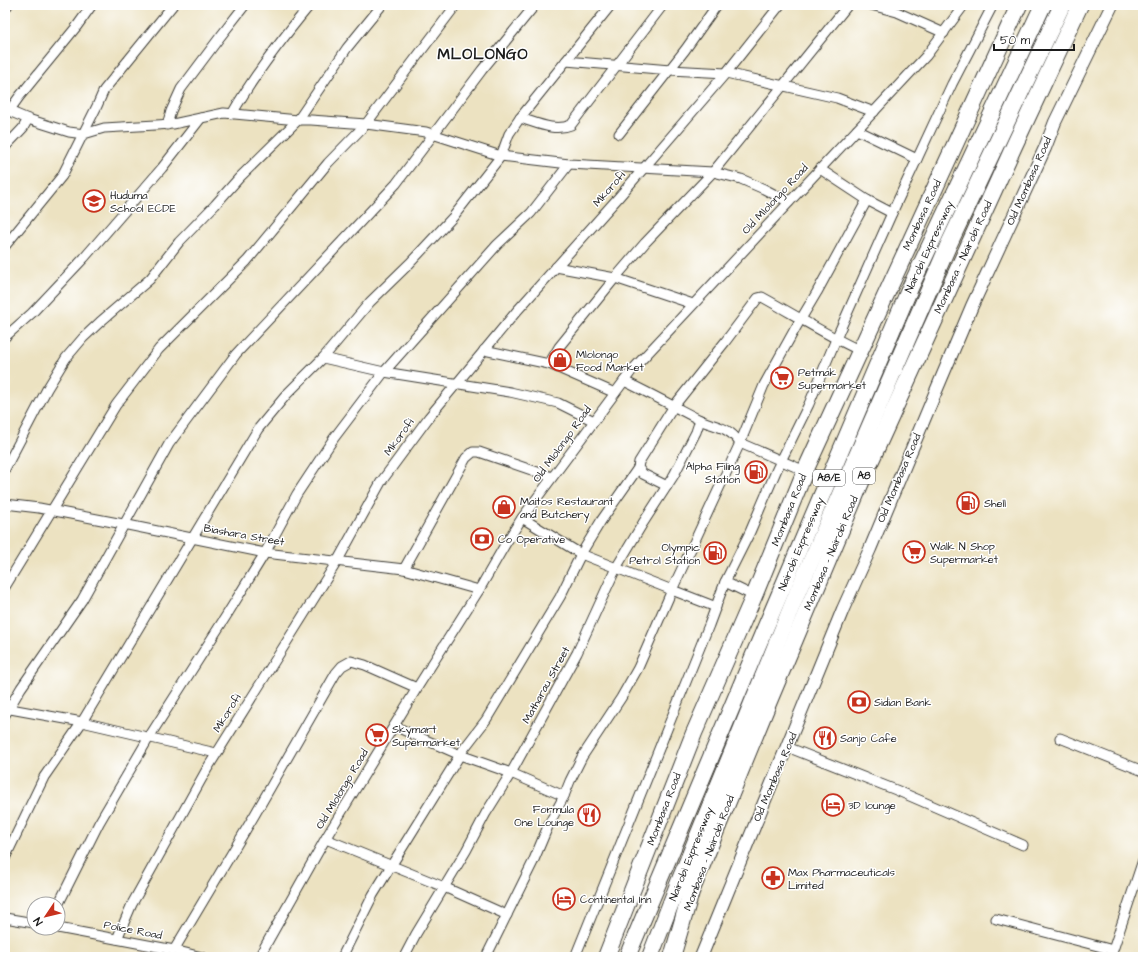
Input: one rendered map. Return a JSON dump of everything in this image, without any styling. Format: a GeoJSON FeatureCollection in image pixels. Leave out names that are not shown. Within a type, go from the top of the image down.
{"type":"FeatureCollection","features":[{"type":"Feature","properties":{"kind":"highway","name":"Mombasa Road"},"geometry":{"type":"LineString","coordinates":[[606,957],[694,732],[754,596],[805,471],[1019,5]]}},
{"type":"Feature","properties":{"kind":"highway","name":"Nairobi Expressway"},"geometry":{"type":"LineString","coordinates":[[627,957],[754,653],[910,288],[1043,5]]}},
{"type":"Feature","properties":{"kind":"highway","name":"Nairobi Expressway"},"geometry":{"type":"LineString","coordinates":[[650,957],[679,882],[802,584],[948,246],[1062,5]]}},
{"type":"Feature","properties":{"kind":"highway","name":"Mombasa - Nairobi Road"},"geometry":{"type":"LineString","coordinates":[[672,957],[691,892],[768,701],[862,480],[1010,153],[1080,5]]}},
{"type":"Feature","properties":{"kind":"street"},"geometry":{"type":"LineString","coordinates":[[5,9],[8,5]]}},
{"type":"Feature","properties":{"kind":"street"},"geometry":{"type":"LineString","coordinates":[[92,5],[77,26],[7,111],[68,132],[84,134],[104,128],[167,125],[224,113],[412,129],[435,134],[501,156],[569,164],[713,172],[741,179],[789,202]]}},
{"type":"Feature","properties":{"kind":"street"},"geometry":{"type":"LineString","coordinates":[[5,246],[62,176],[84,134],[104,90],[173,5]]}},
{"type":"Feature","properties":{"kind":"street"},"geometry":{"type":"LineString","coordinates":[[167,125],[171,111],[181,89],[245,5]]}},
{"type":"Feature","properties":{"kind":"street"},"geometry":{"type":"LineString","coordinates":[[232,114],[246,89],[271,53],[310,5]]}},
{"type":"Feature","properties":{"kind":"street"},"geometry":{"type":"LineString","coordinates":[[5,469],[47,389],[66,358],[83,338],[100,322],[150,279],[179,242],[216,205],[239,178],[298,120],[347,48],[382,5]]}},
{"type":"Feature","properties":{"kind":"street"},"geometry":{"type":"LineString","coordinates":[[5,587],[116,406],[158,349],[247,261],[328,163],[366,124],[456,5]]}},
{"type":"Feature","properties":{"kind":"street"},"geometry":{"type":"LineString","coordinates":[[216,753],[82,722],[6,711],[82,600],[169,444],[236,354],[396,184],[482,70],[535,5]]}},
{"type":"Feature","properties":{"kind":"street"},"geometry":{"type":"LineString","coordinates":[[5,858],[44,778],[82,722],[258,429],[286,394],[323,358],[370,302],[410,263],[453,217],[501,156],[509,134],[520,118],[611,5]]}},
{"type":"Feature","properties":{"kind":"street"},"geometry":{"type":"LineString","coordinates":[[520,118],[552,128],[563,128],[572,124],[663,5]]}},
{"type":"Feature","properties":{"kind":"street"},"geometry":{"type":"LineString","coordinates":[[619,134],[670,70],[717,5]]}},
{"type":"Feature","properties":{"kind":"street","name":"Mkorofi"},"geometry":{"type":"LineString","coordinates":[[117,939],[132,904],[216,753],[338,560],[381,482],[414,436],[484,350],[726,73],[780,5]]}},
{"type":"Feature","properties":{"kind":"street"},"geometry":{"type":"LineString","coordinates":[[549,364],[559,347],[615,278],[645,243],[713,172],[848,5]]}},
{"type":"Feature","properties":{"kind":"street"},"geometry":{"type":"LineString","coordinates":[[871,5],[896,12],[944,33]]}},
{"type":"Feature","properties":{"kind":"street","name":"Old Mlolongo Road"},"geometry":{"type":"LineString","coordinates":[[258,957],[326,839],[417,688],[479,590],[506,542],[552,477],[633,369],[926,56],[964,5]]}},
{"type":"Feature","properties":{"kind":"street"},"geometry":{"type":"LineString","coordinates":[[576,957],[725,582],[750,532],[781,461],[809,404],[892,213],[952,84],[993,5]]}},
{"type":"Feature","properties":{"kind":"street","name":"Old Mombasa Road"},"geometry":{"type":"LineString","coordinates":[[701,957],[788,747],[843,608],[870,549],[972,306],[1045,148],[1055,122],[1112,5]]}},
{"type":"Feature","properties":{"kind":"street"},"geometry":{"type":"LineString","coordinates":[[566,60],[670,70],[726,73],[837,98],[874,112]]}},
{"type":"Feature","properties":{"kind":"street"},"geometry":{"type":"LineString","coordinates":[[5,338],[32,313],[84,258],[162,168],[201,118]]}},
{"type":"Feature","properties":{"kind":"street"},"geometry":{"type":"LineString","coordinates":[[5,147],[23,128],[28,119]]}},
{"type":"Feature","properties":{"kind":"street"},"geometry":{"type":"LineString","coordinates":[[857,130],[918,159]]}},
{"type":"Feature","properties":{"kind":"street"},"geometry":{"type":"LineString","coordinates":[[62,896],[99,823],[148,738],[224,620],[265,553],[297,494],[330,444],[384,372],[497,245],[531,213],[569,164]]}},
{"type":"Feature","properties":{"kind":"street"},"geometry":{"type":"LineString","coordinates":[[820,169],[867,200],[892,213]]}},
{"type":"Feature","properties":{"kind":"street"},"geometry":{"type":"LineString","coordinates":[[486,957],[533,862],[549,824],[564,796],[582,756],[622,698],[638,668],[672,590],[740,443],[764,385],[867,200]]}},
{"type":"Feature","properties":{"kind":"street"},"geometry":{"type":"LineString","coordinates":[[556,267],[615,278],[693,304]]}},
{"type":"Feature","properties":{"kind":"street"},"geometry":{"type":"LineString","coordinates":[[342,957],[373,895],[460,755],[486,720],[560,598],[581,554],[610,508],[638,468],[639,462],[674,406],[758,298],[762,297],[801,318],[836,340],[860,350]]}},
{"type":"Feature","properties":{"kind":"street"},"geometry":{"type":"LineString","coordinates":[[484,350],[549,364],[615,393]]}},
{"type":"Feature","properties":{"kind":"street"},"geometry":{"type":"LineString","coordinates":[[323,358],[384,372],[510,392],[558,403],[594,421]]}},
{"type":"Feature","properties":{"kind":"street"},"geometry":{"type":"LineString","coordinates":[[624,381],[700,420],[726,430],[734,435],[740,443],[805,471]]}},
{"type":"Feature","properties":{"kind":"street","name":"Matharau Street"},"geometry":{"type":"LineString","coordinates":[[404,957],[416,934],[466,851],[486,813],[511,773],[577,653],[616,568],[674,475],[696,432],[700,420]]}},
{"type":"Feature","properties":{"kind":"street"},"geometry":{"type":"LineString","coordinates":[[404,569],[466,458],[473,452],[479,452],[552,477]]}},
{"type":"Feature","properties":{"kind":"street"},"geometry":{"type":"LineString","coordinates":[[638,468],[642,474],[667,486]]}},
{"type":"Feature","properties":{"kind":"street","name":"Biashara Street"},"geometry":{"type":"LineString","coordinates":[[5,504],[52,510],[265,553],[338,560],[404,569],[479,590]]}},
{"type":"Feature","properties":{"kind":"street"},"geometry":{"type":"LineString","coordinates":[[522,518],[581,554],[716,607]]}},
{"type":"Feature","properties":{"kind":"street"},"geometry":{"type":"LineString","coordinates":[[725,582],[754,596]]}},
{"type":"Feature","properties":{"kind":"street"},"geometry":{"type":"LineString","coordinates":[[174,950],[254,816],[336,673],[342,666],[351,661],[365,665],[417,688]]}},
{"type":"Feature","properties":{"kind":"street"},"geometry":{"type":"LineString","coordinates":[[394,726],[460,755],[511,773],[564,796]]}},
{"type":"Feature","properties":{"kind":"street"},"geometry":{"type":"LineString","coordinates":[[1060,738],[1143,771]]}},
{"type":"Feature","properties":{"kind":"street"},"geometry":{"type":"LineString","coordinates":[[788,747],[896,790],[1023,845]]}},
{"type":"Feature","properties":{"kind":"street"},"geometry":{"type":"LineString","coordinates":[[326,839],[444,887],[507,915]]}},
{"type":"Feature","properties":{"kind":"street"},"geometry":{"type":"LineString","coordinates":[[996,919],[1113,950],[1143,860]]}},
{"type":"Feature","properties":{"kind":"street"},"geometry":{"type":"LineString","coordinates":[[5,918],[26,922]]}},
{"type":"Feature","properties":{"kind":"street","name":"Police Road"},"geometry":{"type":"LineString","coordinates":[[66,929],[174,950],[202,957]]}},
{"type":"Feature","properties":{"kind":"place","name":"Huduma School ECDE"},"geometry":{"type":"Point","coordinates":[94,201]}},
{"type":"Feature","properties":{"kind":"place","name":"Mlolongo Food Market"},"geometry":{"type":"Point","coordinates":[560,360]}},
{"type":"Feature","properties":{"kind":"place","name":"Petmak Supermarket"},"geometry":{"type":"Point","coordinates":[782,378]}},
{"type":"Feature","properties":{"kind":"place","name":"Alpha Filing Station"},"geometry":{"type":"Point","coordinates":[756,472]}},
{"type":"Feature","properties":{"kind":"place","name":"Shell"},"geometry":{"type":"Point","coordinates":[968,503]}},
{"type":"Feature","properties":{"kind":"place","name":"Maitos Restaurant and Butchery"},"geometry":{"type":"Point","coordinates":[504,507]}},
{"type":"Feature","properties":{"kind":"place","name":"Co Operative"},"geometry":{"type":"Point","coordinates":[482,539]}},
{"type":"Feature","properties":{"kind":"place","name":"Walk N Shop Supermarket"},"geometry":{"type":"Point","coordinates":[914,552]}},
{"type":"Feature","properties":{"kind":"place","name":"Olympic Petrol Station"},"geometry":{"type":"Point","coordinates":[715,553]}},
{"type":"Feature","properties":{"kind":"place","name":"Sidian Bank"},"geometry":{"type":"Point","coordinates":[859,702]}},
{"type":"Feature","properties":{"kind":"place","name":"Skymart Supermarket"},"geometry":{"type":"Point","coordinates":[377,735]}},
{"type":"Feature","properties":{"kind":"place","name":"Sanjo Cafe"},"geometry":{"type":"Point","coordinates":[825,738]}},
{"type":"Feature","properties":{"kind":"place","name":"3D lounge"},"geometry":{"type":"Point","coordinates":[833,805]}},
{"type":"Feature","properties":{"kind":"place","name":"Formula One Lounge"},"geometry":{"type":"Point","coordinates":[589,815]}},
{"type":"Feature","properties":{"kind":"place","name":"Max Pharmaceuticals Limited"},"geometry":{"type":"Point","coordinates":[773,878]}},
{"type":"Feature","properties":{"kind":"place","name":"Continental Inn"},"geometry":{"type":"Point","coordinates":[564,899]}},
{"type":"Feature","properties":{"kind":"district","name":"MLOLONGO"},"geometry":{"type":"Point","coordinates":[483,54]}}]}
